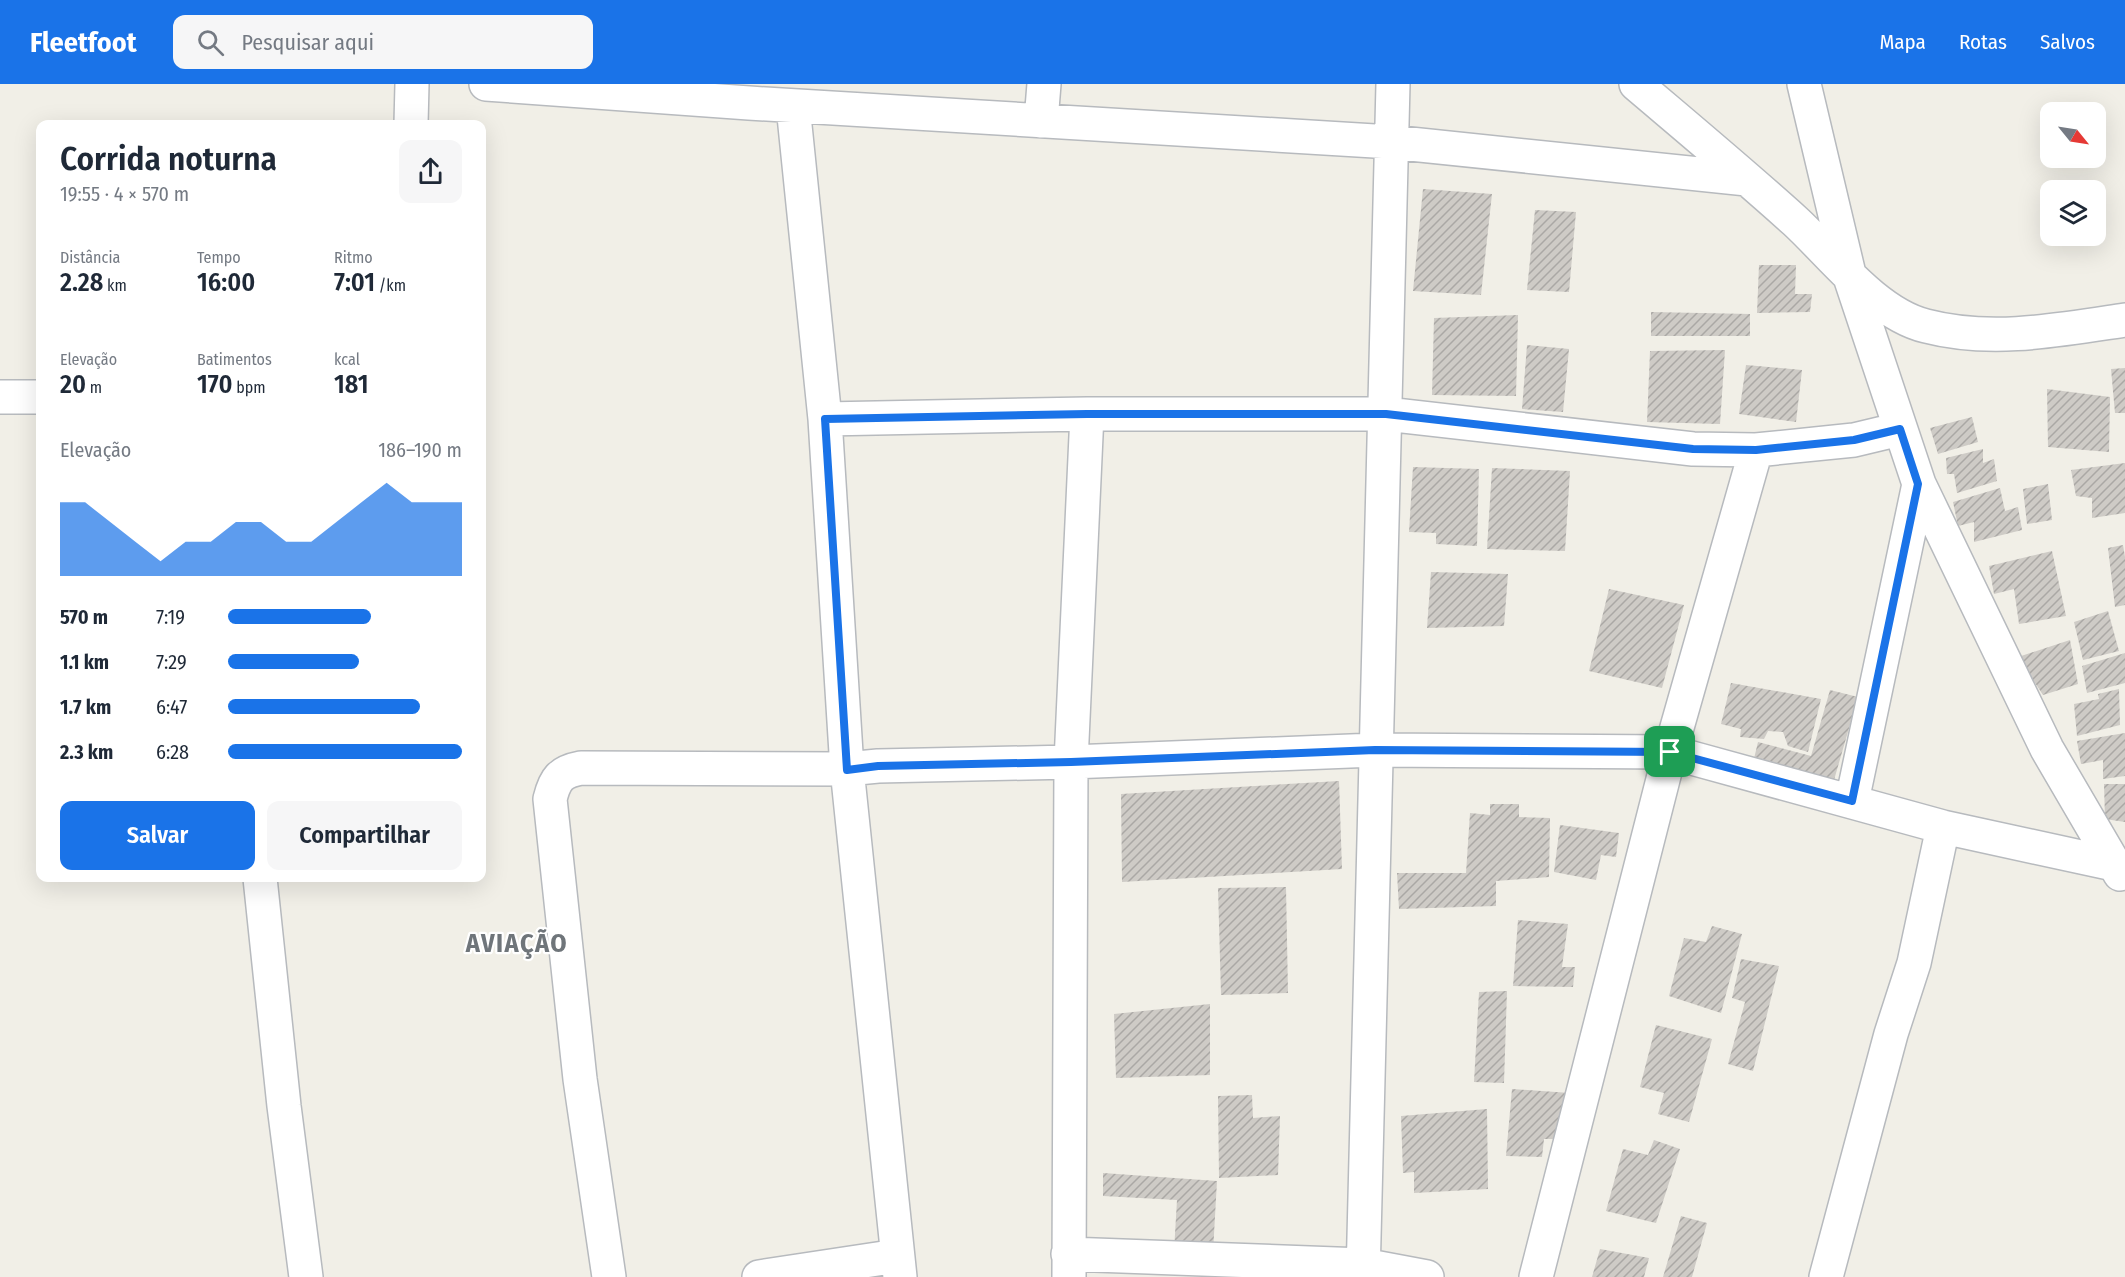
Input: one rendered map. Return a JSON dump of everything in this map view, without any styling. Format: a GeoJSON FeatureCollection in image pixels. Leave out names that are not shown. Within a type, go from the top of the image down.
{"type":"FeatureCollection","features":[{"type":"Feature","properties":{"kind":"street"},"geometry":{"type":"LineString","coordinates":[[411,120],[412,84]]}},
{"type":"Feature","properties":{"kind":"street"},"geometry":{"type":"LineString","coordinates":[[486,84],[747,94],[793,106],[1391,142],[1747,179]]}},
{"type":"Feature","properties":{"kind":"street"},"geometry":{"type":"LineString","coordinates":[[1041,121],[1044,84]]}},
{"type":"Feature","properties":{"kind":"street"},"geometry":{"type":"LineString","coordinates":[[1363,1271],[1393,84]]}},
{"type":"Feature","properties":{"kind":"street"},"geometry":{"type":"LineString","coordinates":[[1636,84],[1797,223],[1886,307],[1923,326],[1964,333],[2039,333],[2125,320]]}},
{"type":"Feature","properties":{"kind":"street"},"geometry":{"type":"LineString","coordinates":[[1804,84],[1849,274],[1918,484],[2047,749],[2119,873]]}},
{"type":"Feature","properties":{"kind":"street"},"geometry":{"type":"LineString","coordinates":[[759,1277],[899,1267],[847,770],[825,419],[793,106]]}},
{"type":"Feature","properties":{"kind":"street"},"geometry":{"type":"LineString","coordinates":[[0,397],[36,397]]}},
{"type":"Feature","properties":{"kind":"street"},"geometry":{"type":"LineString","coordinates":[[825,419],[1087,414],[1386,414],[1693,449],[1756,450],[1854,440],[1900,429]]}},
{"type":"Feature","properties":{"kind":"street"},"geometry":{"type":"LineString","coordinates":[[1087,414],[1071,762],[1068,1265],[1363,1271],[1427,1277]]}},
{"type":"Feature","properties":{"kind":"street"},"geometry":{"type":"LineString","coordinates":[[1536,1277],[1670,752],[1756,450]]}},
{"type":"Feature","properties":{"kind":"street"},"geometry":{"type":"LineString","coordinates":[[1852,801],[1918,484]]}},
{"type":"Feature","properties":{"kind":"street"},"geometry":{"type":"LineString","coordinates":[[609,1277],[579,1068],[550,800],[553,787],[561,774],[581,768],[847,770],[878,766],[1071,762],[1375,750],[1670,752],[2119,873]]}},
{"type":"Feature","properties":{"kind":"street"},"geometry":{"type":"LineString","coordinates":[[1826,1277],[1891,1034],[1914,963],[1943,827]]}},
{"type":"Feature","properties":{"kind":"street"},"geometry":{"type":"LineString","coordinates":[[260,882],[284,1106],[306,1277]]}},
{"type":"Feature","properties":{"kind":"building"},"geometry":{"type":"Polygon","coordinates":[[[1423,189],[1492,194],[1481,295],[1413,291],[1423,189]]]}},
{"type":"Feature","properties":{"kind":"building"},"geometry":{"type":"Polygon","coordinates":[[[1535,210],[1576,212],[1569,292],[1527,290],[1535,210]]]}},
{"type":"Feature","properties":{"kind":"building"},"geometry":{"type":"Polygon","coordinates":[[[1759,265],[1796,265],[1795,294],[1812,294],[1810,312],[1757,313],[1759,265]]]}},
{"type":"Feature","properties":{"kind":"building"},"geometry":{"type":"Polygon","coordinates":[[[1651,312],[1750,314],[1750,336],[1651,336],[1651,312]]]}},
{"type":"Feature","properties":{"kind":"building"},"geometry":{"type":"Polygon","coordinates":[[[1518,315],[1516,396],[1432,395],[1434,318],[1518,315]]]}},
{"type":"Feature","properties":{"kind":"building"},"geometry":{"type":"Polygon","coordinates":[[[1527,345],[1569,349],[1563,412],[1522,409],[1527,345]]]}},
{"type":"Feature","properties":{"kind":"building"},"geometry":{"type":"Polygon","coordinates":[[[1725,350],[1720,424],[1647,422],[1650,351],[1725,350]]]}},
{"type":"Feature","properties":{"kind":"building"},"geometry":{"type":"Polygon","coordinates":[[[1746,365],[1802,370],[1796,422],[1739,414],[1746,365]]]}},
{"type":"Feature","properties":{"kind":"building"},"geometry":{"type":"Polygon","coordinates":[[[2125,368],[2125,413],[2115,413],[2111,369],[2125,368]]]}},
{"type":"Feature","properties":{"kind":"building"},"geometry":{"type":"Polygon","coordinates":[[[2047,389],[2110,397],[2109,452],[2048,447],[2047,389]]]}},
{"type":"Feature","properties":{"kind":"building"},"geometry":{"type":"Polygon","coordinates":[[[1972,417],[1978,442],[1938,454],[1930,428],[1972,417]]]}},
{"type":"Feature","properties":{"kind":"building"},"geometry":{"type":"Polygon","coordinates":[[[1983,449],[1983,463],[1994,459],[1997,481],[1957,493],[1954,474],[1947,474],[1946,458],[1983,449]]]}},
{"type":"Feature","properties":{"kind":"building"},"geometry":{"type":"Polygon","coordinates":[[[2125,463],[2125,513],[2092,518],[2092,498],[2076,496],[2071,470],[2125,463]]]}},
{"type":"Feature","properties":{"kind":"building"},"geometry":{"type":"Polygon","coordinates":[[[1413,467],[1479,469],[1477,546],[1436,544],[1436,533],[1409,532],[1413,467]]]}},
{"type":"Feature","properties":{"kind":"building"},"geometry":{"type":"Polygon","coordinates":[[[1492,468],[1570,471],[1565,551],[1487,549],[1492,468]]]}},
{"type":"Feature","properties":{"kind":"building"},"geometry":{"type":"Polygon","coordinates":[[[2048,484],[2052,520],[2027,524],[2023,489],[2048,484]]]}},
{"type":"Feature","properties":{"kind":"building"},"geometry":{"type":"Polygon","coordinates":[[[2000,488],[2005,511],[2018,507],[2022,530],[1974,542],[1974,522],[1958,526],[1953,502],[2000,488]]]}},
{"type":"Feature","properties":{"kind":"building"},"geometry":{"type":"Polygon","coordinates":[[[2123,545],[2125,605],[2115,607],[2108,548],[2123,545]]]}},
{"type":"Feature","properties":{"kind":"building"},"geometry":{"type":"Polygon","coordinates":[[[2052,551],[2066,616],[2019,624],[2014,589],[1994,594],[1989,566],[2052,551]]]}},
{"type":"Feature","properties":{"kind":"building"},"geometry":{"type":"Polygon","coordinates":[[[1431,572],[1508,574],[1504,626],[1427,628],[1431,572]]]}},
{"type":"Feature","properties":{"kind":"building"},"geometry":{"type":"Polygon","coordinates":[[[1609,589],[1684,605],[1662,688],[1589,671],[1609,589]]]}},
{"type":"Feature","properties":{"kind":"building"},"geometry":{"type":"Polygon","coordinates":[[[2108,611],[2119,651],[2083,660],[2074,622],[2108,611]]]}},
{"type":"Feature","properties":{"kind":"building"},"geometry":{"type":"Polygon","coordinates":[[[2070,640],[2078,684],[2043,695],[2018,657],[2070,640]]]}},
{"type":"Feature","properties":{"kind":"building"},"geometry":{"type":"Polygon","coordinates":[[[2125,653],[2125,683],[2087,693],[2082,666],[2125,653]]]}},
{"type":"Feature","properties":{"kind":"building"},"geometry":{"type":"Polygon","coordinates":[[[1731,683],[1821,699],[1808,752],[1788,746],[1783,732],[1768,731],[1764,739],[1740,737],[1741,729],[1721,724],[1731,683]]]}},
{"type":"Feature","properties":{"kind":"building"},"geometry":{"type":"Polygon","coordinates":[[[2119,689],[2120,725],[2077,736],[2074,704],[2099,699],[2098,694],[2119,689]]]}},
{"type":"Feature","properties":{"kind":"building"},"geometry":{"type":"Polygon","coordinates":[[[1830,690],[1858,697],[1832,787],[1752,767],[1758,742],[1811,756],[1830,690]]]}},
{"type":"Feature","properties":{"kind":"building"},"geometry":{"type":"Polygon","coordinates":[[[2125,733],[2125,776],[2103,779],[2103,760],[2081,764],[2077,741],[2125,733]]]}},
{"type":"Feature","properties":{"kind":"building"},"geometry":{"type":"Polygon","coordinates":[[[1339,781],[1342,869],[1122,882],[1121,794],[1339,781]]]}},
{"type":"Feature","properties":{"kind":"building"},"geometry":{"type":"Polygon","coordinates":[[[2104,784],[2125,784],[2125,822],[2105,819],[2104,784]]]}},
{"type":"Feature","properties":{"kind":"building"},"geometry":{"type":"Polygon","coordinates":[[[1490,804],[1519,804],[1519,817],[1550,818],[1549,877],[1496,881],[1496,906],[1399,909],[1397,873],[1466,873],[1470,813],[1490,815],[1490,804]]]}},
{"type":"Feature","properties":{"kind":"building"},"geometry":{"type":"Polygon","coordinates":[[[1560,825],[1619,833],[1616,857],[1601,855],[1596,880],[1554,872],[1560,825]]]}},
{"type":"Feature","properties":{"kind":"building"},"geometry":{"type":"Polygon","coordinates":[[[1286,887],[1288,993],[1221,995],[1218,888],[1286,887]]]}},
{"type":"Feature","properties":{"kind":"building"},"geometry":{"type":"Polygon","coordinates":[[[1518,920],[1568,924],[1562,967],[1575,967],[1573,987],[1513,986],[1518,920]]]}},
{"type":"Feature","properties":{"kind":"building"},"geometry":{"type":"Polygon","coordinates":[[[1712,926],[1742,934],[1721,1013],[1669,996],[1684,938],[1706,942],[1712,926]]]}},
{"type":"Feature","properties":{"kind":"building"},"geometry":{"type":"Polygon","coordinates":[[[1741,959],[1779,966],[1753,1071],[1728,1064],[1745,1002],[1732,998],[1741,959]]]}},
{"type":"Feature","properties":{"kind":"building"},"geometry":{"type":"Polygon","coordinates":[[[1507,991],[1504,1083],[1474,1082],[1479,992],[1507,991]]]}},
{"type":"Feature","properties":{"kind":"building"},"geometry":{"type":"Polygon","coordinates":[[[1210,1004],[1210,1075],[1116,1078],[1114,1014],[1210,1004]]]}},
{"type":"Feature","properties":{"kind":"building"},"geometry":{"type":"Polygon","coordinates":[[[1656,1025],[1712,1039],[1689,1122],[1658,1114],[1664,1093],[1640,1087],[1656,1025]]]}},
{"type":"Feature","properties":{"kind":"building"},"geometry":{"type":"Polygon","coordinates":[[[1512,1089],[1570,1093],[1564,1139],[1544,1139],[1542,1157],[1506,1156],[1512,1089]]]}},
{"type":"Feature","properties":{"kind":"building"},"geometry":{"type":"Polygon","coordinates":[[[1252,1095],[1253,1118],[1280,1116],[1278,1175],[1219,1178],[1218,1096],[1252,1095]]]}},
{"type":"Feature","properties":{"kind":"building"},"geometry":{"type":"Polygon","coordinates":[[[1487,1109],[1488,1189],[1414,1193],[1414,1172],[1403,1173],[1401,1116],[1487,1109]]]}},
{"type":"Feature","properties":{"kind":"building"},"geometry":{"type":"Polygon","coordinates":[[[1654,1140],[1680,1149],[1656,1223],[1606,1211],[1623,1149],[1648,1155],[1654,1140]]]}},
{"type":"Feature","properties":{"kind":"building"},"geometry":{"type":"Polygon","coordinates":[[[1103,1173],[1217,1181],[1213,1252],[1174,1251],[1177,1200],[1103,1196],[1103,1173]]]}},
{"type":"Feature","properties":{"kind":"building"},"geometry":{"type":"Polygon","coordinates":[[[1681,1216],[1707,1223],[1692,1277],[1663,1277],[1681,1216]]]}},
{"type":"Feature","properties":{"kind":"building"},"geometry":{"type":"Polygon","coordinates":[[[1600,1249],[1649,1258],[1644,1277],[1592,1277],[1600,1249]]]}},
{"type":"Feature","properties":{"kind":"district","name":"AVIAÇÃO"},"geometry":{"type":"Point","coordinates":[517,943]}},
{"type":"Feature","properties":{"kind":"route"},"geometry":{"type":"LineString","coordinates":[[1087,414],[1386,414],[1693,449],[1756,450],[1854,440],[1900,429],[1918,484],[1852,801],[1670,752],[1375,750],[1071,762],[878,766],[847,770],[825,419],[1087,414]]}}]}
